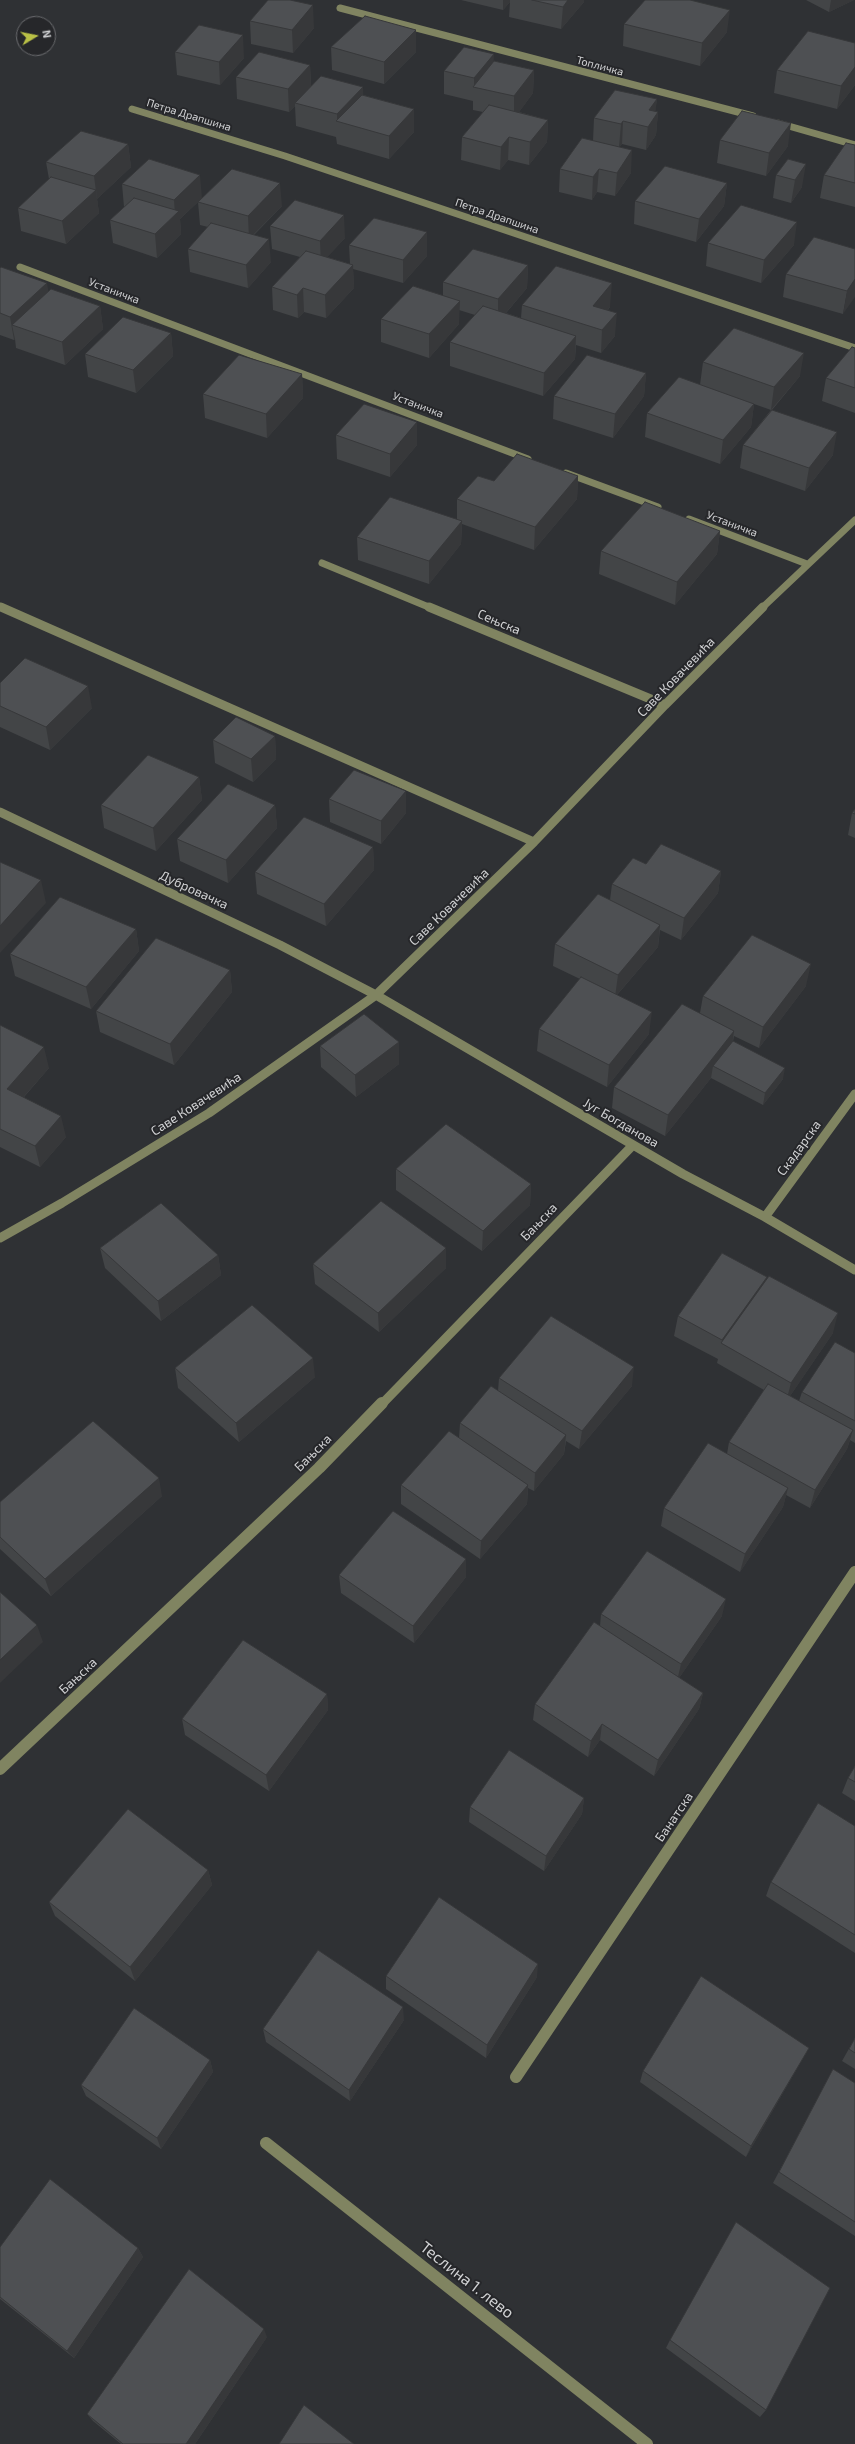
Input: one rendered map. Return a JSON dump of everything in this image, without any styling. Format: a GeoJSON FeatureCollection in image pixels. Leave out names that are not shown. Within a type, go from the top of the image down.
{"type":"FeatureCollection","features":[{"type":"Feature","properties":{"kind":"street","name":"Топличка"},"geometry":{"type":"LineString","coordinates":[[340,8],[760,118]]}},
{"type":"Feature","properties":{"kind":"street","name":"Петра Драпшина"},"geometry":{"type":"LineString","coordinates":[[132,109],[285,156],[855,348]]}},
{"type":"Feature","properties":{"kind":"street"},"geometry":{"type":"LineString","coordinates":[[768,120],[855,145]]}},
{"type":"Feature","properties":{"kind":"street","name":"Устаничка"},"geometry":{"type":"LineString","coordinates":[[20,267],[540,463]]}},
{"type":"Feature","properties":{"kind":"street"},"geometry":{"type":"LineString","coordinates":[[555,469],[666,511]]}},
{"type":"Feature","properties":{"kind":"street","name":"Устаничка"},"geometry":{"type":"LineString","coordinates":[[681,516],[807,564]]}},
{"type":"Feature","properties":{"kind":"street","name":"Саве Ковачевића"},"geometry":{"type":"LineString","coordinates":[[0,1238],[62,1203],[209,1113],[376,996],[534,842],[666,705],[807,564],[855,520]]}},
{"type":"Feature","properties":{"kind":"street","name":"Сењска"},"geometry":{"type":"LineString","coordinates":[[322,563],[666,705]]}},
{"type":"Feature","properties":{"kind":"street"},"geometry":{"type":"LineString","coordinates":[[0,607],[534,842]]}},
{"type":"Feature","properties":{"kind":"street","name":"Дубровачка"},"geometry":{"type":"LineString","coordinates":[[0,812],[280,945],[376,996]]}},
{"type":"Feature","properties":{"kind":"street","name":"Југ Богданова"},"geometry":{"type":"LineString","coordinates":[[376,996],[633,1145],[765,1217],[855,1270]]}},
{"type":"Feature","properties":{"kind":"street","name":"Скадарска"},"geometry":{"type":"LineString","coordinates":[[765,1217],[855,1094]]}},
{"type":"Feature","properties":{"kind":"street","name":"Бањска"},"geometry":{"type":"LineString","coordinates":[[0,1769],[320,1468],[633,1145]]}},
{"type":"Feature","properties":{"kind":"street","name":"Банатска"},"geometry":{"type":"LineString","coordinates":[[516,2077],[855,1572]]}},
{"type":"Feature","properties":{"kind":"street","name":"Теслина 1. лево"},"geometry":{"type":"LineString","coordinates":[[266,2143],[647,2444]]}},
{"type":"Feature","properties":{"kind":"building"},"geometry":{"type":"Polygon","coordinates":[[[268,0],[290,0],[313,5],[292,30],[250,21],[268,0]]]}},
{"type":"Feature","properties":{"kind":"building"},"geometry":{"type":"Polygon","coordinates":[[[532,0],[568,0],[563,7],[532,0]]]}},
{"type":"Feature","properties":{"kind":"building"},"geometry":{"type":"Polygon","coordinates":[[[645,0],[690,0],[730,10],[702,43],[624,24],[645,0]]]}},
{"type":"Feature","properties":{"kind":"building"},"geometry":{"type":"Polygon","coordinates":[[[365,16],[416,30],[384,62],[331,47],[365,16]]]}},
{"type":"Feature","properties":{"kind":"building"},"geometry":{"type":"Polygon","coordinates":[[[199,25],[243,35],[219,62],[175,52],[199,25]]]}},
{"type":"Feature","properties":{"kind":"building"},"geometry":{"type":"Polygon","coordinates":[[[808,31],[855,43],[855,67],[841,86],[777,70],[808,31]]]}},
{"type":"Feature","properties":{"kind":"building"},"geometry":{"type":"Polygon","coordinates":[[[464,47],[494,54],[474,78],[444,71],[464,47]]]}},
{"type":"Feature","properties":{"kind":"building"},"geometry":{"type":"Polygon","coordinates":[[[259,52],[310,65],[288,89],[236,77],[259,52]]]}},
{"type":"Feature","properties":{"kind":"building"},"geometry":{"type":"Polygon","coordinates":[[[494,61],[534,70],[514,96],[473,87],[494,61]]]}},
{"type":"Feature","properties":{"kind":"building"},"geometry":{"type":"Polygon","coordinates":[[[321,76],[363,87],[337,114],[295,103],[321,76]]]}},
{"type":"Feature","properties":{"kind":"building"},"geometry":{"type":"Polygon","coordinates":[[[615,90],[657,99],[649,110],[658,112],[648,127],[623,121],[621,124],[594,118],[615,90]]]}},
{"type":"Feature","properties":{"kind":"building"},"geometry":{"type":"Polygon","coordinates":[[[362,95],[414,109],[389,136],[336,121],[362,95]]]}},
{"type":"Feature","properties":{"kind":"building"},"geometry":{"type":"Polygon","coordinates":[[[489,105],[548,120],[530,142],[509,137],[501,147],[462,137],[489,105]]]}},
{"type":"Feature","properties":{"kind":"building"},"geometry":{"type":"Polygon","coordinates":[[[742,111],[791,123],[769,153],[720,140],[742,111]]]}},
{"type":"Feature","properties":{"kind":"building"},"geometry":{"type":"Polygon","coordinates":[[[81,131],[128,144],[94,176],[46,162],[81,131]]]}},
{"type":"Feature","properties":{"kind":"building"},"geometry":{"type":"Polygon","coordinates":[[[582,138],[632,150],[617,173],[599,169],[593,177],[560,169],[582,138]]]}},
{"type":"Feature","properties":{"kind":"building"},"geometry":{"type":"Polygon","coordinates":[[[846,143],[855,145],[855,183],[824,175],[846,143]]]}},
{"type":"Feature","properties":{"kind":"building"},"geometry":{"type":"Polygon","coordinates":[[[149,159],[200,175],[174,200],[122,184],[149,159]]]}},
{"type":"Feature","properties":{"kind":"building"},"geometry":{"type":"Polygon","coordinates":[[[788,159],[806,164],[795,180],[776,175],[788,159]]]}},
{"type":"Feature","properties":{"kind":"building"},"geometry":{"type":"Polygon","coordinates":[[[665,166],[727,183],[699,219],[635,201],[665,166]]]}},
{"type":"Feature","properties":{"kind":"building"},"geometry":{"type":"Polygon","coordinates":[[[232,169],[280,183],[248,216],[198,202],[232,169]]]}},
{"type":"Feature","properties":{"kind":"building"},"geometry":{"type":"Polygon","coordinates":[[[51,177],[96,190],[62,221],[18,208],[51,177]]]}},
{"type":"Feature","properties":{"kind":"building"},"geometry":{"type":"Polygon","coordinates":[[[134,198],[179,211],[155,234],[110,220],[134,198]]]}},
{"type":"Feature","properties":{"kind":"building"},"geometry":{"type":"Polygon","coordinates":[[[295,200],[344,215],[320,241],[270,226],[295,200]]]}},
{"type":"Feature","properties":{"kind":"building"},"geometry":{"type":"Polygon","coordinates":[[[741,205],[797,222],[764,260],[708,243],[741,205]]]}},
{"type":"Feature","properties":{"kind":"building"},"geometry":{"type":"Polygon","coordinates":[[[374,218],[427,232],[403,260],[349,245],[374,218]]]}},
{"type":"Feature","properties":{"kind":"building"},"geometry":{"type":"Polygon","coordinates":[[[211,223],[269,239],[246,265],[188,249],[211,223]]]}},
{"type":"Feature","properties":{"kind":"building"},"geometry":{"type":"Polygon","coordinates":[[[814,237],[855,249],[855,279],[847,291],[786,274],[814,237]]]}},
{"type":"Feature","properties":{"kind":"building"},"geometry":{"type":"Polygon","coordinates":[[[473,249],[528,265],[498,299],[443,282],[473,249]]]}},
{"type":"Feature","properties":{"kind":"building"},"geometry":{"type":"Polygon","coordinates":[[[306,251],[353,265],[325,295],[303,288],[297,295],[272,287],[306,251]]]}},
{"type":"Feature","properties":{"kind":"building"},"geometry":{"type":"Polygon","coordinates":[[[556,266],[612,283],[593,306],[617,313],[602,330],[522,305],[556,266]]]}},
{"type":"Feature","properties":{"kind":"building"},"geometry":{"type":"Polygon","coordinates":[[[1,267],[47,283],[10,317],[0,313],[1,267]]]}},
{"type":"Feature","properties":{"kind":"building"},"geometry":{"type":"Polygon","coordinates":[[[413,286],[460,301],[429,334],[381,319],[413,286]]]}},
{"type":"Feature","properties":{"kind":"building"},"geometry":{"type":"Polygon","coordinates":[[[51,289],[100,306],[62,342],[12,325],[51,289]]]}},
{"type":"Feature","properties":{"kind":"building"},"geometry":{"type":"Polygon","coordinates":[[[483,306],[576,336],[544,373],[450,342],[483,306]]]}},
{"type":"Feature","properties":{"kind":"building"},"geometry":{"type":"Polygon","coordinates":[[[123,317],[171,333],[133,370],[85,354],[123,317]]]}},
{"type":"Feature","properties":{"kind":"building"},"geometry":{"type":"Polygon","coordinates":[[[734,328],[804,353],[774,387],[703,362],[734,328]]]}},
{"type":"Feature","properties":{"kind":"building"},"geometry":{"type":"Polygon","coordinates":[[[852,347],[855,348],[855,388],[826,378],[852,347]]]}},
{"type":"Feature","properties":{"kind":"building"},"geometry":{"type":"Polygon","coordinates":[[[239,355],[302,374],[266,414],[203,394],[239,355]]]}},
{"type":"Feature","properties":{"kind":"building"},"geometry":{"type":"Polygon","coordinates":[[[587,355],[646,373],[615,414],[554,396],[587,355]]]}},
{"type":"Feature","properties":{"kind":"building"},"geometry":{"type":"Polygon","coordinates":[[[679,377],[754,404],[723,440],[647,413],[679,377]]]}},
{"type":"Feature","properties":{"kind":"building"},"geometry":{"type":"Polygon","coordinates":[[[364,404],[417,422],[390,454],[336,435],[364,404]]]}},
{"type":"Feature","properties":{"kind":"building"},"geometry":{"type":"Polygon","coordinates":[[[772,410],[837,432],[809,468],[743,445],[772,410]]]}},
{"type":"Feature","properties":{"kind":"building"},"geometry":{"type":"Polygon","coordinates":[[[517,454],[578,476],[535,527],[457,499],[478,476],[494,481],[517,454]]]}},
{"type":"Feature","properties":{"kind":"building"},"geometry":{"type":"Polygon","coordinates":[[[390,497],[462,521],[429,561],[357,537],[390,497]]]}},
{"type":"Feature","properties":{"kind":"building"},"geometry":{"type":"Polygon","coordinates":[[[645,502],[720,531],[677,582],[601,551],[645,502]]]}},
{"type":"Feature","properties":{"kind":"building"},"geometry":{"type":"Polygon","coordinates":[[[25,658],[88,686],[46,727],[0,706],[0,683],[25,658]]]}},
{"type":"Feature","properties":{"kind":"building"},"geometry":{"type":"Polygon","coordinates":[[[236,717],[275,736],[251,759],[213,740],[236,717]]]}},
{"type":"Feature","properties":{"kind":"building"},"geometry":{"type":"Polygon","coordinates":[[[148,755],[199,777],[153,828],[101,805],[148,755]]]}},
{"type":"Feature","properties":{"kind":"building"},"geometry":{"type":"Polygon","coordinates":[[[354,770],[406,791],[381,821],[329,799],[354,770]]]}},
{"type":"Feature","properties":{"kind":"building"},"geometry":{"type":"Polygon","coordinates":[[[228,784],[275,805],[226,860],[177,839],[228,784]]]}},
{"type":"Feature","properties":{"kind":"building"},"geometry":{"type":"Polygon","coordinates":[[[304,817],[373,847],[324,904],[255,872],[304,817]]]}},
{"type":"Feature","properties":{"kind":"building"},"geometry":{"type":"Polygon","coordinates":[[[661,844],[721,871],[684,918],[612,884],[633,858],[646,864],[661,844]]]}},
{"type":"Feature","properties":{"kind":"building"},"geometry":{"type":"Polygon","coordinates":[[[0,862],[41,880],[0,926],[0,862]]]}},
{"type":"Feature","properties":{"kind":"building"},"geometry":{"type":"Polygon","coordinates":[[[598,894],[660,925],[618,975],[555,944],[598,894]]]}},
{"type":"Feature","properties":{"kind":"building"},"geometry":{"type":"Polygon","coordinates":[[[60,897],[136,929],[86,987],[10,954],[60,897]]]}},
{"type":"Feature","properties":{"kind":"building"},"geometry":{"type":"Polygon","coordinates":[[[752,935],[811,964],[763,1027],[703,996],[752,935]]]}},
{"type":"Feature","properties":{"kind":"building"},"geometry":{"type":"Polygon","coordinates":[[[156,938],[230,970],[170,1044],[96,1011],[156,938]]]}},
{"type":"Feature","properties":{"kind":"building"},"geometry":{"type":"Polygon","coordinates":[[[581,977],[652,1012],[609,1065],[539,1029],[581,977]]]}},
{"type":"Feature","properties":{"kind":"building"},"geometry":{"type":"Polygon","coordinates":[[[682,1004],[734,1031],[668,1115],[614,1087],[682,1004]]]}},
{"type":"Feature","properties":{"kind":"building"},"geometry":{"type":"Polygon","coordinates":[[[364,1014],[399,1042],[355,1075],[320,1046],[364,1014]]]}},
{"type":"Feature","properties":{"kind":"building"},"geometry":{"type":"Polygon","coordinates":[[[0,1025],[44,1047],[7,1089],[61,1116],[35,1146],[0,1129],[0,1025]]]}},
{"type":"Feature","properties":{"kind":"building"},"geometry":{"type":"Polygon","coordinates":[[[733,1041],[785,1068],[765,1093],[713,1066],[733,1041]]]}},
{"type":"Feature","properties":{"kind":"building"},"geometry":{"type":"Polygon","coordinates":[[[446,1124],[531,1184],[483,1231],[396,1169],[446,1124]]]}},
{"type":"Feature","properties":{"kind":"building"},"geometry":{"type":"Polygon","coordinates":[[[381,1201],[446,1248],[378,1313],[313,1264],[381,1201]]]}},
{"type":"Feature","properties":{"kind":"building"},"geometry":{"type":"Polygon","coordinates":[[[161,1203],[218,1255],[158,1301],[100,1248],[161,1203]]]}},
{"type":"Feature","properties":{"kind":"building"},"geometry":{"type":"Polygon","coordinates":[[[722,1253],[767,1277],[722,1340],[678,1316],[722,1253]]]}},
{"type":"Feature","properties":{"kind":"building"},"geometry":{"type":"Polygon","coordinates":[[[769,1276],[838,1313],[791,1383],[721,1343],[769,1276]]]}},
{"type":"Feature","properties":{"kind":"building"},"geometry":{"type":"Polygon","coordinates":[[[252,1305],[313,1358],[236,1423],[175,1368],[252,1305]]]}},
{"type":"Feature","properties":{"kind":"building"},"geometry":{"type":"Polygon","coordinates":[[[551,1316],[634,1367],[582,1431],[499,1378],[551,1316]]]}},
{"type":"Feature","properties":{"kind":"building"},"geometry":{"type":"Polygon","coordinates":[[[835,1342],[855,1353],[855,1421],[802,1392],[835,1342]]]}},
{"type":"Feature","properties":{"kind":"building"},"geometry":{"type":"Polygon","coordinates":[[[768,1384],[853,1430],[815,1490],[729,1442],[768,1384]]]}},
{"type":"Feature","properties":{"kind":"building"},"geometry":{"type":"Polygon","coordinates":[[[491,1386],[566,1435],[535,1473],[460,1423],[491,1386]]]}},
{"type":"Feature","properties":{"kind":"building"},"geometry":{"type":"Polygon","coordinates":[[[93,1421],[159,1478],[45,1579],[0,1537],[0,1502],[93,1421]]]}},
{"type":"Feature","properties":{"kind":"building"},"geometry":{"type":"Polygon","coordinates":[[[449,1431],[528,1485],[481,1541],[401,1485],[449,1431]]]}},
{"type":"Feature","properties":{"kind":"building"},"geometry":{"type":"Polygon","coordinates":[[[708,1443],[788,1488],[745,1554],[664,1508],[708,1443]]]}},
{"type":"Feature","properties":{"kind":"building"},"geometry":{"type":"Polygon","coordinates":[[[393,1511],[466,1559],[413,1626],[339,1575],[393,1511]]]}},
{"type":"Feature","properties":{"kind":"building"},"geometry":{"type":"Polygon","coordinates":[[[647,1551],[726,1599],[681,1664],[601,1614],[647,1551]]]}},
{"type":"Feature","properties":{"kind":"building"},"geometry":{"type":"Polygon","coordinates":[[[0,1592],[37,1625],[0,1660],[0,1592]]]}},
{"type":"Feature","properties":{"kind":"building"},"geometry":{"type":"Polygon","coordinates":[[[594,1622],[703,1693],[658,1760],[602,1724],[591,1741],[535,1704],[594,1622]]]}},
{"type":"Feature","properties":{"kind":"building"},"geometry":{"type":"Polygon","coordinates":[[[243,1640],[327,1694],[266,1775],[182,1719],[243,1640]]]}},
{"type":"Feature","properties":{"kind":"building"},"geometry":{"type":"Polygon","coordinates":[[[509,1750],[584,1798],[546,1856],[470,1807],[509,1750]]]}},
{"type":"Feature","properties":{"kind":"building"},"geometry":{"type":"Polygon","coordinates":[[[855,1766],[855,1782],[848,1778],[855,1766]]]}},
{"type":"Feature","properties":{"kind":"building"},"geometry":{"type":"Polygon","coordinates":[[[818,1803],[855,1826],[855,1935],[771,1882],[818,1803]]]}},
{"type":"Feature","properties":{"kind":"building"},"geometry":{"type":"Polygon","coordinates":[[[128,1809],[208,1870],[130,1967],[49,1902],[128,1809]]]}},
{"type":"Feature","properties":{"kind":"building"},"geometry":{"type":"Polygon","coordinates":[[[439,1897],[538,1964],[487,2045],[386,1976],[439,1897]]]}},
{"type":"Feature","properties":{"kind":"building"},"geometry":{"type":"Polygon","coordinates":[[[318,1950],[403,2007],[349,2090],[263,2029],[318,1950]]]}},
{"type":"Feature","properties":{"kind":"building"},"geometry":{"type":"Polygon","coordinates":[[[701,1976],[809,2048],[751,2146],[643,2071],[701,1976]]]}},
{"type":"Feature","properties":{"kind":"building"},"geometry":{"type":"Polygon","coordinates":[[[134,2008],[210,2060],[157,2138],[81,2085],[134,2008]]]}},
{"type":"Feature","properties":{"kind":"building"},"geometry":{"type":"Polygon","coordinates":[[[855,2038],[855,2053],[849,2049],[855,2038]]]}},
{"type":"Feature","properties":{"kind":"building"},"geometry":{"type":"Polygon","coordinates":[[[833,2069],[855,2083],[855,2222],[779,2172],[833,2069]]]}},
{"type":"Feature","properties":{"kind":"building"},"geometry":{"type":"Polygon","coordinates":[[[50,2179],[138,2248],[67,2351],[0,2297],[0,2247],[50,2179]]]}},
{"type":"Feature","properties":{"kind":"building"},"geometry":{"type":"Polygon","coordinates":[[[736,2222],[830,2288],[766,2410],[670,2340],[736,2222]]]}},
{"type":"Feature","properties":{"kind":"building"},"geometry":{"type":"Polygon","coordinates":[[[189,2269],[264,2329],[186,2444],[123,2444],[87,2414],[189,2269]]]}},
{"type":"Feature","properties":{"kind":"building"},"geometry":{"type":"Polygon","coordinates":[[[304,2405],[354,2444],[279,2444],[304,2405]]]}}]}
